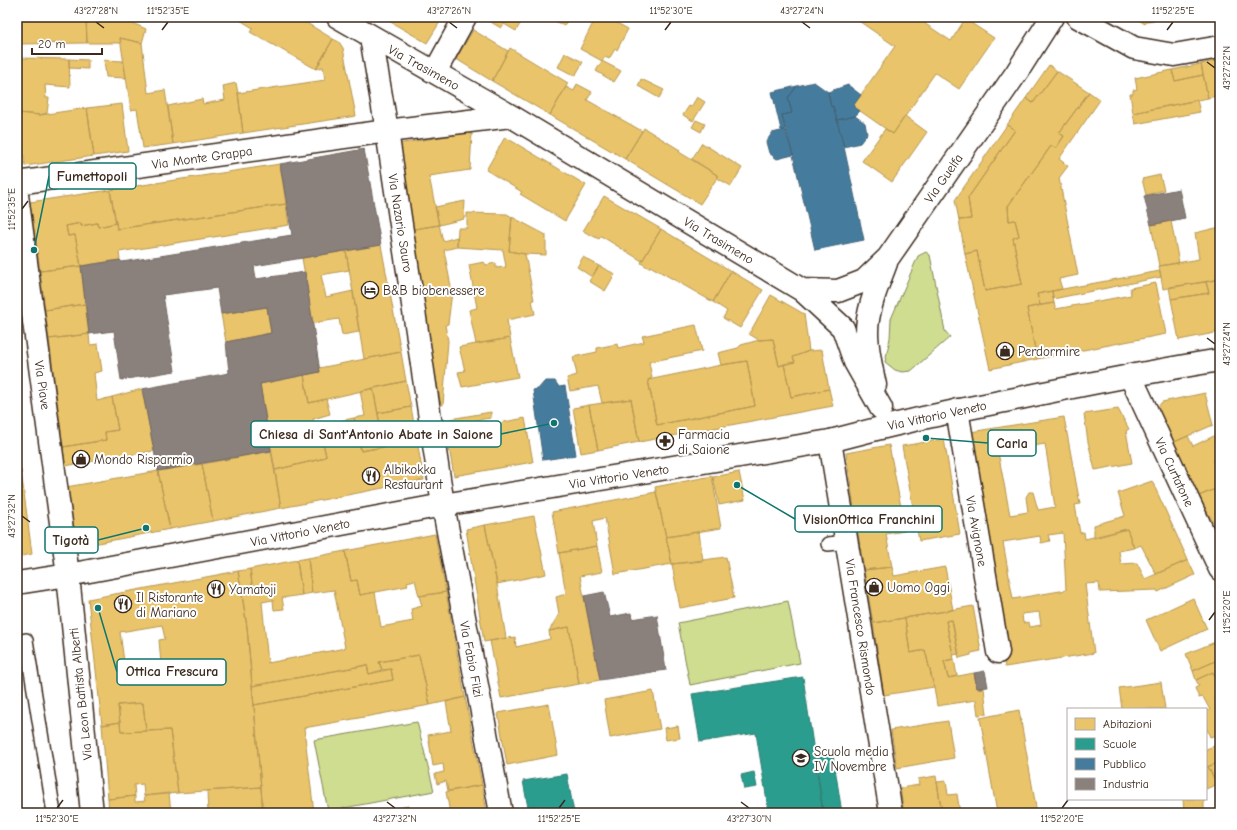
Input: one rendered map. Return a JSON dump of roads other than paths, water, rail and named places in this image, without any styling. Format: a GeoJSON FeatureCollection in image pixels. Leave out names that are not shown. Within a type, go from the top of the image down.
{"type":"FeatureCollection","features":[{"type":"Feature","properties":{"kind":"street","name":"Via Trasimeno"},"geometry":{"type":"LineString","coordinates":[[338,17],[511,116],[802,290],[843,328],[855,362],[883,417]]}},
{"type":"Feature","properties":{"kind":"street"},"geometry":{"type":"LineString","coordinates":[[435,72],[465,17]]}},
{"type":"Feature","properties":{"kind":"street","name":"Via Guelfa"},"geometry":{"type":"LineString","coordinates":[[802,290],[838,292],[864,281],[888,258],[1017,72],[1052,17]]}},
{"type":"Feature","properties":{"kind":"street"},"geometry":{"type":"LineString","coordinates":[[1078,17],[1134,48],[1174,55],[1220,47]]}},
{"type":"Feature","properties":{"kind":"street","name":"Via Nazario Sauro"},"geometry":{"type":"LineString","coordinates":[[371,36],[387,131],[443,505]]}},
{"type":"Feature","properties":{"kind":"street"},"geometry":{"type":"LineString","coordinates":[[387,131],[511,116]]}},
{"type":"Feature","properties":{"kind":"street","name":"Via Monte Grappa"},"geometry":{"type":"LineString","coordinates":[[17,182],[387,131]]}},
{"type":"Feature","properties":{"kind":"street","name":"Via Piave"},"geometry":{"type":"LineString","coordinates":[[17,196],[68,575]]}},
{"type":"Feature","properties":{"kind":"street"},"geometry":{"type":"LineString","coordinates":[[883,417],[869,361],[867,331],[872,300],[888,258]]}},
{"type":"Feature","properties":{"kind":"street","name":"Via Vittorio Veneto"},"geometry":{"type":"LineString","coordinates":[[17,583],[68,575],[443,505],[830,441],[883,417],[957,410],[1130,375],[1220,360]]}},
{"type":"Feature","properties":{"kind":"street","name":"Via Curtatone"},"geometry":{"type":"LineString","coordinates":[[1130,375],[1220,569]]}},
{"type":"Feature","properties":{"kind":"street","name":"Via Avignone"},"geometry":{"type":"LineString","coordinates":[[957,410],[998,652]]}},
{"type":"Feature","properties":{"kind":"street","name":"Via Francesco Rismondo"},"geometry":{"type":"LineString","coordinates":[[830,441],[838,543],[891,813]]}},
{"type":"Feature","properties":{"kind":"street","name":"Via Fabio Filzi"},"geometry":{"type":"LineString","coordinates":[[443,505],[501,813]]}},
{"type":"Feature","properties":{"kind":"street","name":"Via Leon Battista Alberti"},"geometry":{"type":"LineString","coordinates":[[68,575],[92,813]]}},
{"type":"Feature","properties":{"kind":"lane"},"geometry":{"type":"LineString","coordinates":[[17,642],[26,640],[54,813]]}},
{"type":"Feature","properties":{"kind":"place","name":"Fumettopoli"},"geometry":{"type":"Point","coordinates":[34,250]}},
{"type":"Feature","properties":{"kind":"place","name":"B&B biobenessere"},"geometry":{"type":"Point","coordinates":[370,290]}},
{"type":"Feature","properties":{"kind":"place","name":"Perdormire"},"geometry":{"type":"Point","coordinates":[1005,351]}},
{"type":"Feature","properties":{"kind":"place","name":"Chiesa di Sant'Antonio Abate in Saione"},"geometry":{"type":"Point","coordinates":[554,423]}},
{"type":"Feature","properties":{"kind":"place","name":"Carla"},"geometry":{"type":"Point","coordinates":[926,438]}},
{"type":"Feature","properties":{"kind":"place","name":"Farmacia di Saione"},"geometry":{"type":"Point","coordinates":[665,441]}},
{"type":"Feature","properties":{"kind":"place","name":"Mondo Risparmio"},"geometry":{"type":"Point","coordinates":[81,459]}},
{"type":"Feature","properties":{"kind":"place","name":"Albikokka Restaurant"},"geometry":{"type":"Point","coordinates":[371,476]}},
{"type":"Feature","properties":{"kind":"place","name":"VisionOttica Franchini"},"geometry":{"type":"Point","coordinates":[737,485]}},
{"type":"Feature","properties":{"kind":"place","name":"Tigotà"},"geometry":{"type":"Point","coordinates":[146,528]}},
{"type":"Feature","properties":{"kind":"place","name":"Uomo Oggi"},"geometry":{"type":"Point","coordinates":[874,587]}},
{"type":"Feature","properties":{"kind":"place","name":"Yamatoji"},"geometry":{"type":"Point","coordinates":[216,589]}},
{"type":"Feature","properties":{"kind":"place","name":"Il Ristorante di Mariano"},"geometry":{"type":"Point","coordinates":[123,604]}},
{"type":"Feature","properties":{"kind":"place","name":"Ottica Frescura"},"geometry":{"type":"Point","coordinates":[98,608]}},
{"type":"Feature","properties":{"kind":"place","name":"Scuola media IV Novembre"},"geometry":{"type":"Point","coordinates":[801,758]}}]}
